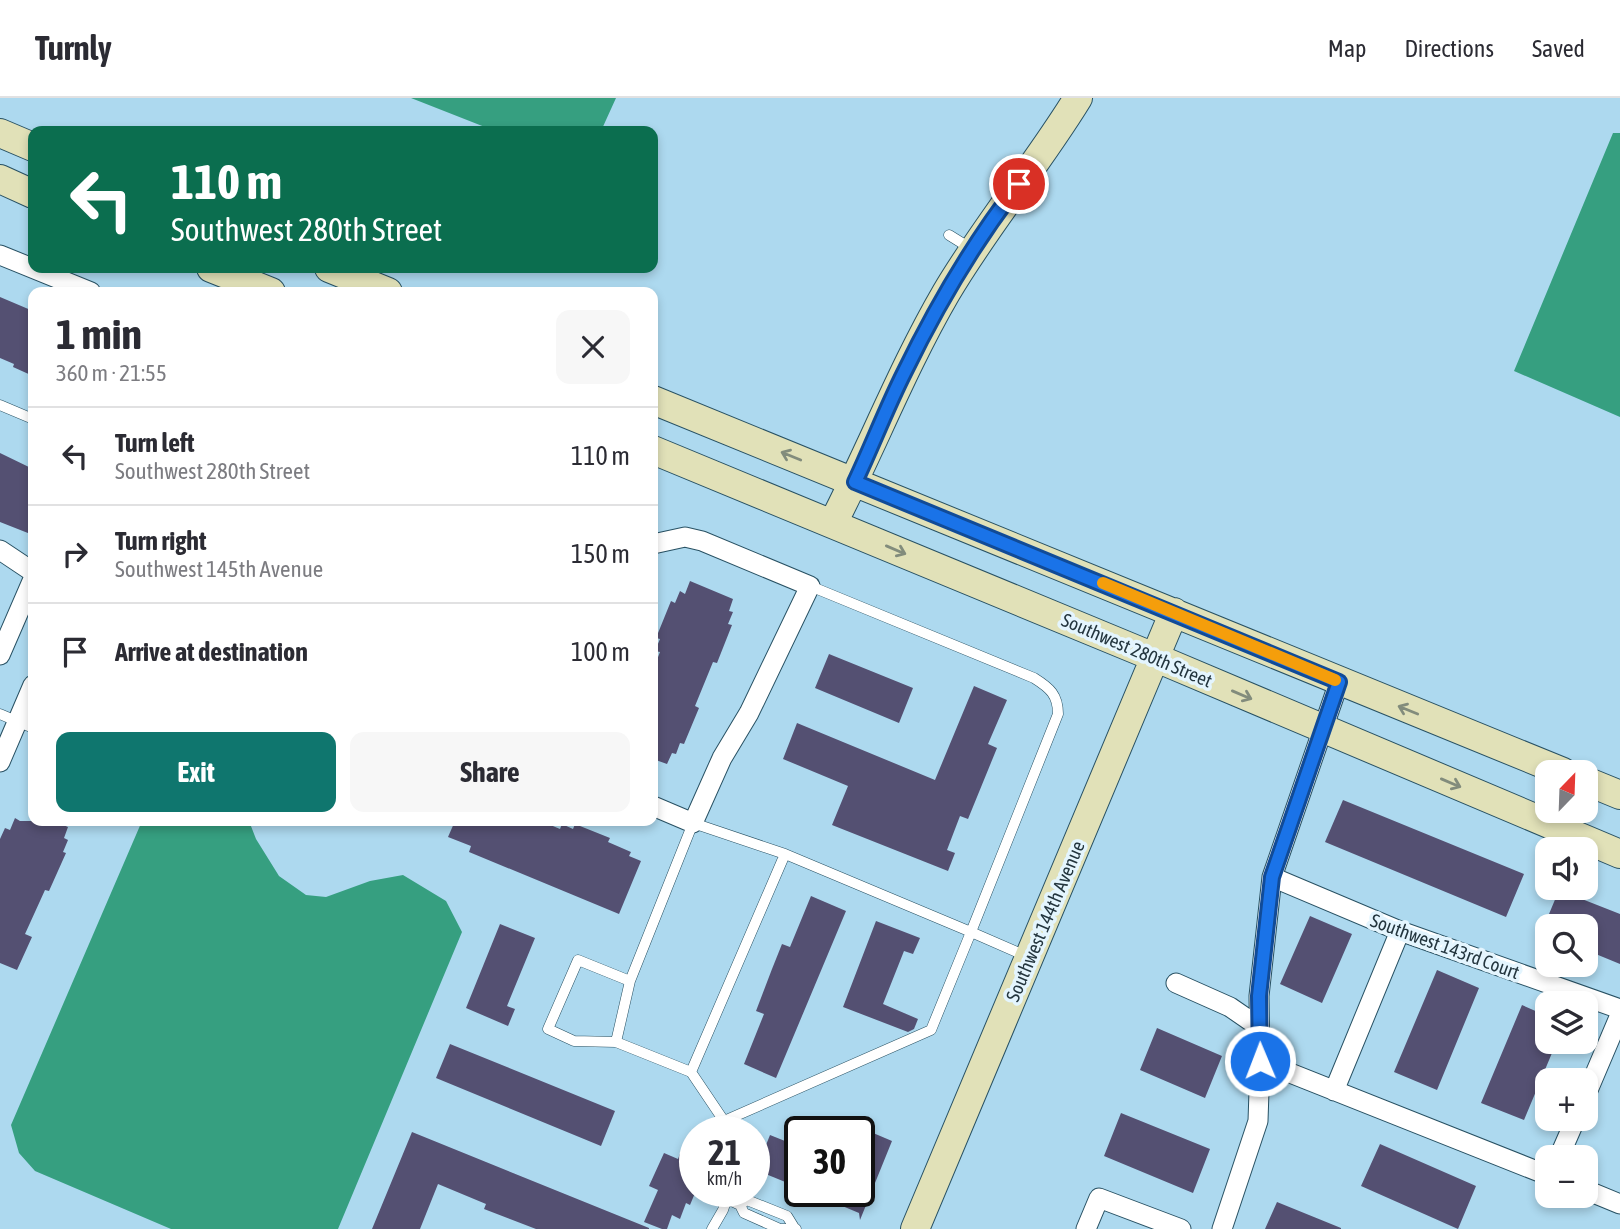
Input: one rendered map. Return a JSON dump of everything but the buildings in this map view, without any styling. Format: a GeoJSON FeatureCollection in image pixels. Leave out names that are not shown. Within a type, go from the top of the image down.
{"type":"FeatureCollection","features":[{"type":"Feature","properties":{"kind":"street"},"geometry":{"type":"LineString","coordinates":[[833,523],[941,302],[1078,98]]}},
{"type":"Feature","properties":{"kind":"street"},"geometry":{"type":"LineString","coordinates":[[0,133],[28,145]]}},
{"type":"Feature","properties":{"kind":"street"},"geometry":{"type":"LineString","coordinates":[[0,179],[28,192]]}},
{"type":"Feature","properties":{"kind":"street"},"geometry":{"type":"LineString","coordinates":[[0,255],[28,266]]}},
{"type":"Feature","properties":{"kind":"street"},"geometry":{"type":"LineString","coordinates":[[44,273],[79,287]]}},
{"type":"Feature","properties":{"kind":"street"},"geometry":{"type":"LineString","coordinates":[[224,273],[258,287]]}},
{"type":"Feature","properties":{"kind":"street"},"geometry":{"type":"LineString","coordinates":[[340,273],[376,287]]}},
{"type":"Feature","properties":{"kind":"street"},"geometry":{"type":"LineString","coordinates":[[658,402],[1535,761]]}},
{"type":"Feature","properties":{"kind":"street","name":"Southwest 280th Street"},"geometry":{"type":"LineString","coordinates":[[658,452],[1154,657],[1620,854]]}},
{"type":"Feature","properties":{"kind":"street"},"geometry":{"type":"LineString","coordinates":[[658,543],[685,537],[702,541],[810,586],[749,713],[722,758],[693,823],[658,808]]}},
{"type":"Feature","properties":{"kind":"street"},"geometry":{"type":"LineString","coordinates":[[0,550],[28,569]]}},
{"type":"Feature","properties":{"kind":"street"},"geometry":{"type":"LineString","coordinates":[[0,655],[28,591]]}},
{"type":"Feature","properties":{"kind":"street","name":"Southwest 144th Avenue"},"geometry":{"type":"LineString","coordinates":[[915,1229],[1174,612]]}},
{"type":"Feature","properties":{"kind":"street"},"geometry":{"type":"LineString","coordinates":[[1222,1229],[1258,1121],[1259,996],[1272,877],[1339,682]]}},
{"type":"Feature","properties":{"kind":"street"},"geometry":{"type":"LineString","coordinates":[[0,762],[28,696]]}},
{"type":"Feature","properties":{"kind":"street"},"geometry":{"type":"LineString","coordinates":[[1598,786],[1620,795]]}},
{"type":"Feature","properties":{"kind":"street","name":"Southwest 143rd Court"},"geometry":{"type":"LineString","coordinates":[[1272,877],[1400,931],[1620,1009]]}},
{"type":"Feature","properties":{"kind":"street"},"geometry":{"type":"LineString","coordinates":[[1334,1091],[1400,931]]}},
{"type":"Feature","properties":{"kind":"street"},"geometry":{"type":"LineString","coordinates":[[1177,983],[1230,1007],[1259,1027]]}},
{"type":"Feature","properties":{"kind":"street"},"geometry":{"type":"LineString","coordinates":[[1597,1068],[1620,1015]]}},
{"type":"Feature","properties":{"kind":"street"},"geometry":{"type":"LineString","coordinates":[[1260,1061],[1535,1170]]}},
{"type":"Feature","properties":{"kind":"street"},"geometry":{"type":"LineString","coordinates":[[1598,1195],[1620,1204]]}},
{"type":"Feature","properties":{"kind":"street"},"geometry":{"type":"LineString","coordinates":[[1086,1229],[1098,1198],[1181,1229]]}},
{"type":"Feature","properties":{"kind":"lane"},"geometry":{"type":"LineString","coordinates":[[949,234],[974,250]]}},
{"type":"Feature","properties":{"kind":"lane"},"geometry":{"type":"LineString","coordinates":[[0,405],[28,417]]}},
{"type":"Feature","properties":{"kind":"lane"},"geometry":{"type":"LineString","coordinates":[[735,1116],[932,1030],[1058,714],[1058,701],[1050,688],[1034,678],[810,586]]}},
{"type":"Feature","properties":{"kind":"lane"},"geometry":{"type":"LineString","coordinates":[[615,1042],[630,981],[693,823],[785,855],[1029,958]]}},
{"type":"Feature","properties":{"kind":"lane"},"geometry":{"type":"LineString","coordinates":[[691,1072],[785,855]]}},
{"type":"Feature","properties":{"kind":"lane"},"geometry":{"type":"LineString","coordinates":[[630,981],[578,960],[548,1029],[574,1041],[615,1042],[691,1072],[721,1116]]}},
{"type":"Feature","properties":{"kind":"lane"},"geometry":{"type":"LineString","coordinates":[[712,1229],[722,1207]]}},
{"type":"Feature","properties":{"kind":"lane"},"geometry":{"type":"LineString","coordinates":[[741,1207],[744,1213],[780,1229],[796,1229]]}},
{"type":"Feature","properties":{"kind":"lane"},"geometry":{"type":"LineString","coordinates":[[764,1207],[787,1216],[796,1229]]}},
{"type":"Feature","properties":{"kind":"shaded area"},"geometry":{"type":"Polygon","coordinates":[[[411,98],[616,98],[603,126],[482,126],[411,98]]]}},
{"type":"Feature","properties":{"kind":"shaded area"},"geometry":{"type":"Polygon","coordinates":[[[1613,133],[1620,133],[1620,417],[1514,371],[1613,133]]]}},
{"type":"Feature","properties":{"kind":"shaded area"},"geometry":{"type":"Polygon","coordinates":[[[140,826],[251,826],[279,876],[306,895],[326,897],[370,881],[403,875],[446,901],[462,932],[338,1229],[171,1229],[35,1171],[19,1153],[11,1125],[140,826]]]}},
{"type":"Feature","properties":{"kind":"slow traffic"},"geometry":{"type":"LineString","coordinates":[[1103,583],[1335,680]]}},
{"type":"Feature","properties":{"kind":"route"},"geometry":{"type":"LineString","coordinates":[[1019,184],[935,313],[892,398],[855,482],[1339,682],[1272,877],[1259,996],[1260,1061]]}}]}
